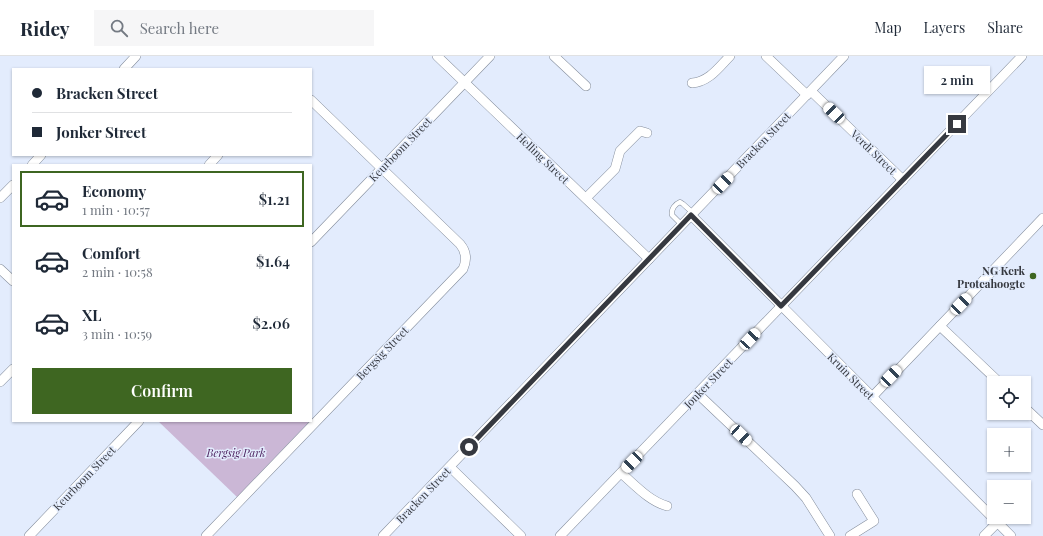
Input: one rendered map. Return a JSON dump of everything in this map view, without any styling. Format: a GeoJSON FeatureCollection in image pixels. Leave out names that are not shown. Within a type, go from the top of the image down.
{"type":"FeatureCollection","features":[{"type":"Feature","properties":{"kind":"street"},"geometry":{"type":"LineString","coordinates":[[125,68],[136,56]]}},
{"type":"Feature","properties":{"kind":"street","name":"Helling Street"},"geometry":{"type":"LineString","coordinates":[[437,56],[649,259]]}},
{"type":"Feature","properties":{"kind":"street","name":"Keurboom Street"},"geometry":{"type":"LineString","coordinates":[[312,241],[490,56]]}},
{"type":"Feature","properties":{"kind":"street"},"geometry":{"type":"LineString","coordinates":[[554,56],[586,86]]}},
{"type":"Feature","properties":{"kind":"street"},"geometry":{"type":"LineString","coordinates":[[692,83],[697,83],[706,79],[730,56]]}},
{"type":"Feature","properties":{"kind":"street","name":"Verdi Street"},"geometry":{"type":"LineString","coordinates":[[766,56],[809,93],[903,180]]}},
{"type":"Feature","properties":{"kind":"street","name":"Bracken Street"},"geometry":{"type":"LineString","coordinates":[[383,536],[844,56]]}},
{"type":"Feature","properties":{"kind":"street","name":"Jonker Street"},"geometry":{"type":"LineString","coordinates":[[560,536],[1022,56]]}},
{"type":"Feature","properties":{"kind":"street","name":"Bergsig Street"},"geometry":{"type":"LineString","coordinates":[[206,536],[457,274],[464,266],[466,258],[463,247],[312,101]]}},
{"type":"Feature","properties":{"kind":"street"},"geometry":{"type":"LineString","coordinates":[[586,198],[615,169],[620,151],[640,131],[647,133]]}},
{"type":"Feature","properties":{"kind":"street"},"geometry":{"type":"LineString","coordinates":[[33,164],[40,156]]}},
{"type":"Feature","properties":{"kind":"street"},"geometry":{"type":"LineString","coordinates":[[0,198],[12,186]]}},
{"type":"Feature","properties":{"kind":"street","name":"Kruin Street"},"geometry":{"type":"LineString","coordinates":[[692,214],[781,306],[987,512]]}},
{"type":"Feature","properties":{"kind":"street"},"geometry":{"type":"LineString","coordinates":[[872,397],[1043,218]]}},
{"type":"Feature","properties":{"kind":"street"},"geometry":{"type":"LineString","coordinates":[[0,269],[12,280]]}},
{"type":"Feature","properties":{"kind":"street"},"geometry":{"type":"LineString","coordinates":[[940,326],[993,376]]}},
{"type":"Feature","properties":{"kind":"street"},"geometry":{"type":"LineString","coordinates":[[0,382],[12,370]]}},
{"type":"Feature","properties":{"kind":"street"},"geometry":{"type":"LineString","coordinates":[[698,394],[796,486],[806,498],[830,536]]}},
{"type":"Feature","properties":{"kind":"street"},"geometry":{"type":"LineString","coordinates":[[1031,414],[1043,425]]}},
{"type":"Feature","properties":{"kind":"street","name":"Keurboom Street"},"geometry":{"type":"LineString","coordinates":[[29,536],[138,422]]}},
{"type":"Feature","properties":{"kind":"street"},"geometry":{"type":"LineString","coordinates":[[450,467],[521,536]]}},
{"type":"Feature","properties":{"kind":"street"},"geometry":{"type":"LineString","coordinates":[[622,473],[651,499],[657,503],[667,506]]}},
{"type":"Feature","properties":{"kind":"street"},"geometry":{"type":"LineString","coordinates":[[850,536],[874,521],[857,494]]}},
{"type":"Feature","properties":{"kind":"street"},"geometry":{"type":"LineString","coordinates":[[984,536],[995,524]]}},
{"type":"Feature","properties":{"kind":"street","name":"Kruin Street"},"geometry":{"type":"LineString","coordinates":[[999,524],[1010,536]]}},
{"type":"Feature","properties":{"kind":"lane"},"geometry":{"type":"LineString","coordinates":[[682,225],[672,215],[672,208],[680,202],[692,214]]}},
{"type":"Feature","properties":{"kind":"green space","name":"Bergsig Park"},"geometry":{"type":"Polygon","coordinates":[[[159,422],[309,422],[237,497],[159,422]]]}},
{"type":"Feature","properties":{"kind":"place","name":"NG Kerk Proteahoogte"},"geometry":{"type":"Point","coordinates":[1033,276]}},
{"type":"Feature","properties":{"kind":"route"},"geometry":{"type":"LineString","coordinates":[[469,447],[691,215],[781,306],[957,124]]}}]}
